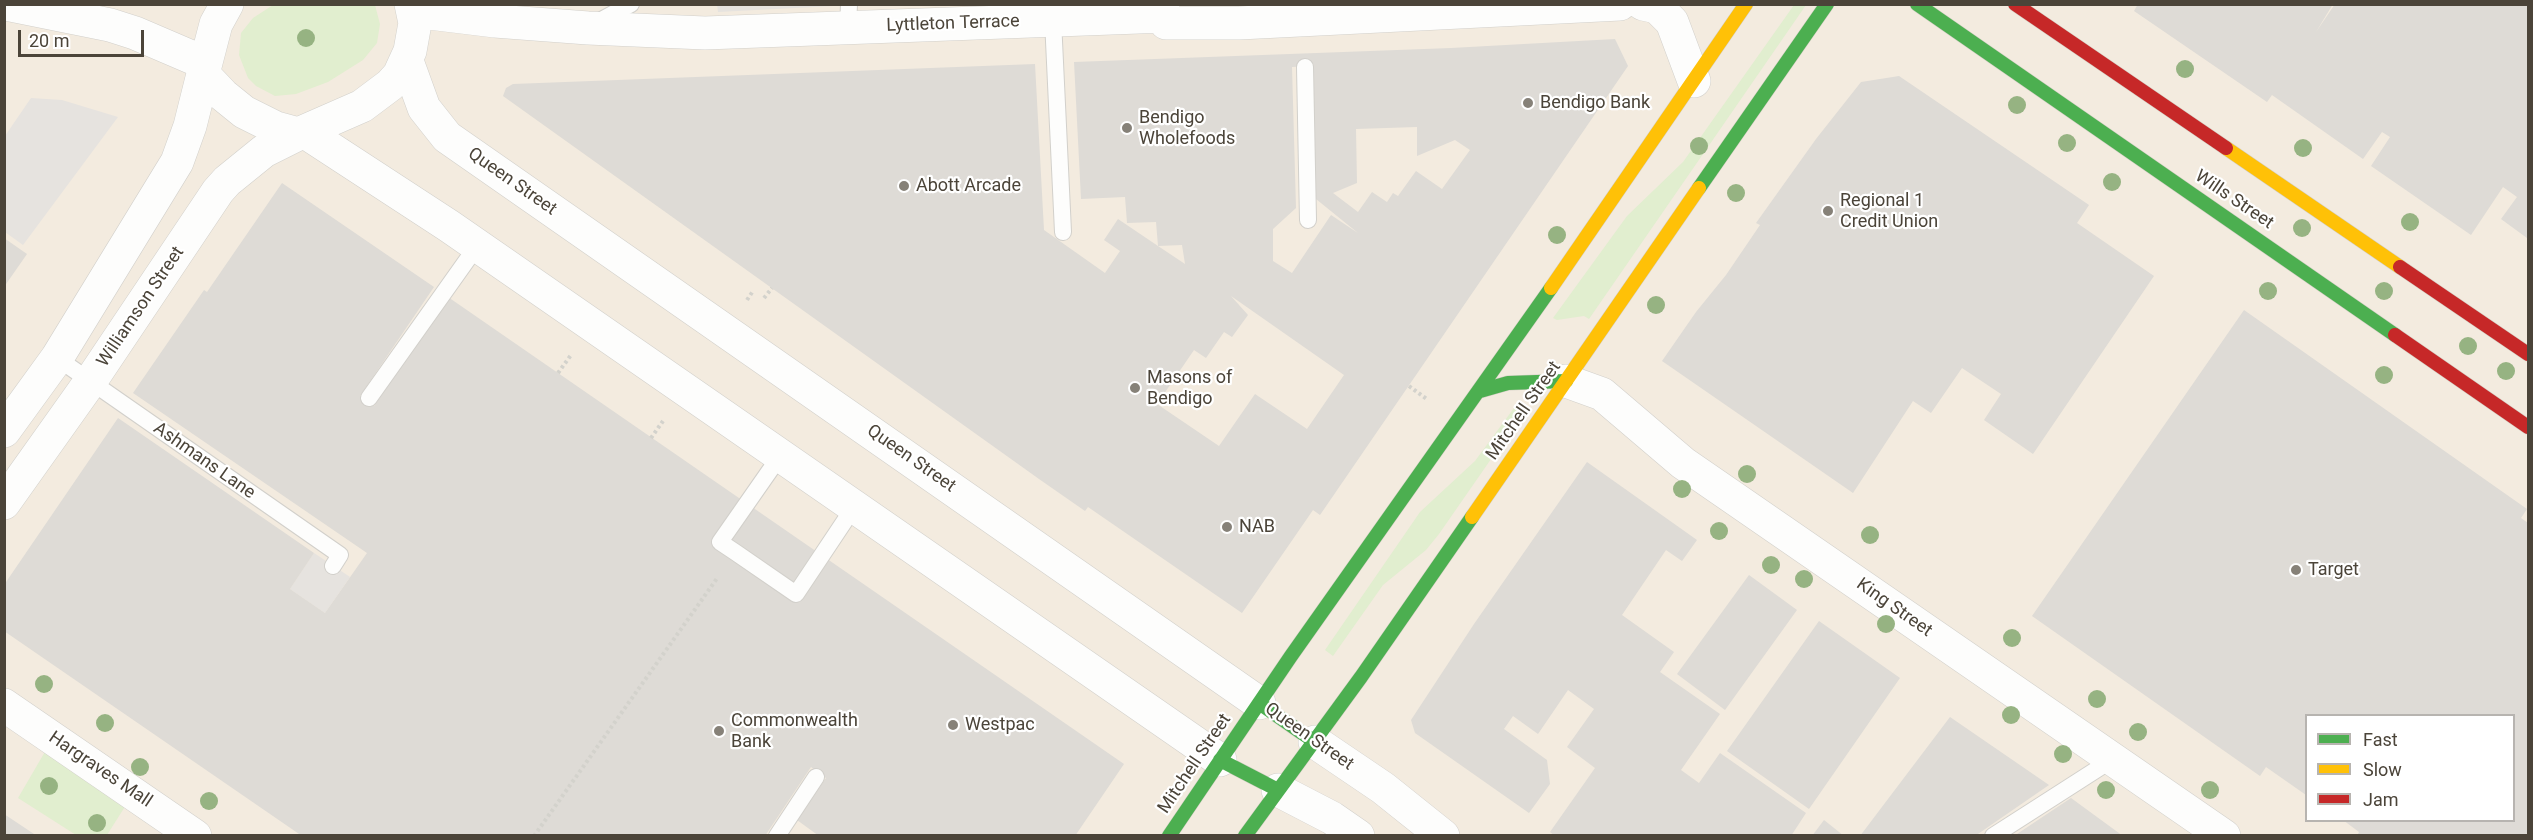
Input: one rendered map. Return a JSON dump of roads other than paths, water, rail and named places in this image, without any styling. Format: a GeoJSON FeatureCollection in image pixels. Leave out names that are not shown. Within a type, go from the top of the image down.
{"type":"FeatureCollection","features":[{"type":"Feature","properties":{"kind":"street"},"geometry":{"type":"LineString","coordinates":[[6,4],[118,28],[204,69],[223,95],[244,112],[276,128],[302,133],[477,246],[1220,760],[1332,818],[1358,836]]}},
{"type":"Feature","properties":{"kind":"street"},"geometry":{"type":"LineString","coordinates":[[4,431],[57,358],[177,162],[216,24],[227,4]]}},
{"type":"Feature","properties":{"kind":"street","name":"Lyttleton Terrace"},"geometry":{"type":"LineString","coordinates":[[412,8],[495,21],[705,33],[849,16],[962,14],[1053,20],[1166,10],[1166,23],[1305,30],[1620,4]]}},
{"type":"Feature","properties":{"kind":"street"},"geometry":{"type":"LineString","coordinates":[[1643,4],[1662,11],[1672,22],[1694,81]]}},
{"type":"Feature","properties":{"kind":"street","name":"Mitchell Street"},"geometry":{"type":"LineString","coordinates":[[1169,836],[1259,703],[1480,391],[1746,4]]}},
{"type":"Feature","properties":{"kind":"street","name":"Mitchell Street"},"geometry":{"type":"LineString","coordinates":[[1245,836],[1315,742],[1827,4]]}},
{"type":"Feature","properties":{"kind":"street","name":"Wills Street"},"geometry":{"type":"LineString","coordinates":[[1917,4],[2529,427]]}},
{"type":"Feature","properties":{"kind":"street"},"geometry":{"type":"LineString","coordinates":[[2015,4],[2529,354]]}},
{"type":"Feature","properties":{"kind":"street"},"geometry":{"type":"LineString","coordinates":[[408,56],[413,36],[412,8]]}},
{"type":"Feature","properties":{"kind":"street","name":"Lyttleton Terrace"},"geometry":{"type":"LineString","coordinates":[[408,56],[495,21]]}},
{"type":"Feature","properties":{"kind":"street","name":"Williamson Street"},"geometry":{"type":"LineString","coordinates":[[4,503],[90,382],[223,186],[264,151],[362,106],[380,95],[399,75],[408,56]]}},
{"type":"Feature","properties":{"kind":"street","name":"Queen Street"},"geometry":{"type":"LineString","coordinates":[[408,56],[424,108],[447,137],[1383,789],[1443,836]]}},
{"type":"Feature","properties":{"kind":"street"},"geometry":{"type":"LineString","coordinates":[[1480,391],[1508,383],[1566,381]]}},
{"type":"Feature","properties":{"kind":"street","name":"King Street"},"geometry":{"type":"LineString","coordinates":[[1566,381],[1602,394],[1683,463],[2224,836]]}},
{"type":"Feature","properties":{"kind":"street","name":"Hargraves Mall"},"geometry":{"type":"LineString","coordinates":[[4,705],[195,836]]}},
{"type":"Feature","properties":{"kind":"lane"},"geometry":{"type":"LineString","coordinates":[[588,28],[631,4]]}},
{"type":"Feature","properties":{"kind":"lane"},"geometry":{"type":"LineString","coordinates":[[1053,20],[1063,232]]}},
{"type":"Feature","properties":{"kind":"lane"},"geometry":{"type":"LineString","coordinates":[[1305,67],[1308,220]]}},
{"type":"Feature","properties":{"kind":"lane"},"geometry":{"type":"LineString","coordinates":[[369,398],[477,246]]}},
{"type":"Feature","properties":{"kind":"lane","name":"Ashmans Lane"},"geometry":{"type":"LineString","coordinates":[[57,358],[340,555],[333,566]]}},
{"type":"Feature","properties":{"kind":"lane"},"geometry":{"type":"LineString","coordinates":[[780,456],[720,542],[796,594],[854,507]]}},
{"type":"Feature","properties":{"kind":"lane"},"geometry":{"type":"LineString","coordinates":[[1993,836],[2113,759]]}},
{"type":"Feature","properties":{"kind":"lane"},"geometry":{"type":"LineString","coordinates":[[783,834],[816,777]]}},
{"type":"Feature","properties":{"kind":"place","name":"Bendigo Bank"},"geometry":{"type":"Point","coordinates":[1528,103]}},
{"type":"Feature","properties":{"kind":"place","name":"Bendigo Wholefoods"},"geometry":{"type":"Point","coordinates":[1127,128]}},
{"type":"Feature","properties":{"kind":"place","name":"Abott Arcade"},"geometry":{"type":"Point","coordinates":[904,186]}},
{"type":"Feature","properties":{"kind":"place","name":"Regional 1 Credit Union"},"geometry":{"type":"Point","coordinates":[1828,211]}},
{"type":"Feature","properties":{"kind":"place","name":"Masons of Bendigo"},"geometry":{"type":"Point","coordinates":[1135,388]}},
{"type":"Feature","properties":{"kind":"place","name":"NAB"},"geometry":{"type":"Point","coordinates":[1227,527]}},
{"type":"Feature","properties":{"kind":"place","name":"Target"},"geometry":{"type":"Point","coordinates":[2296,570]}},
{"type":"Feature","properties":{"kind":"place","name":"Westpac"},"geometry":{"type":"Point","coordinates":[953,725]}},
{"type":"Feature","properties":{"kind":"place","name":"Commonwealth Bank"},"geometry":{"type":"Point","coordinates":[719,731]}}]}
